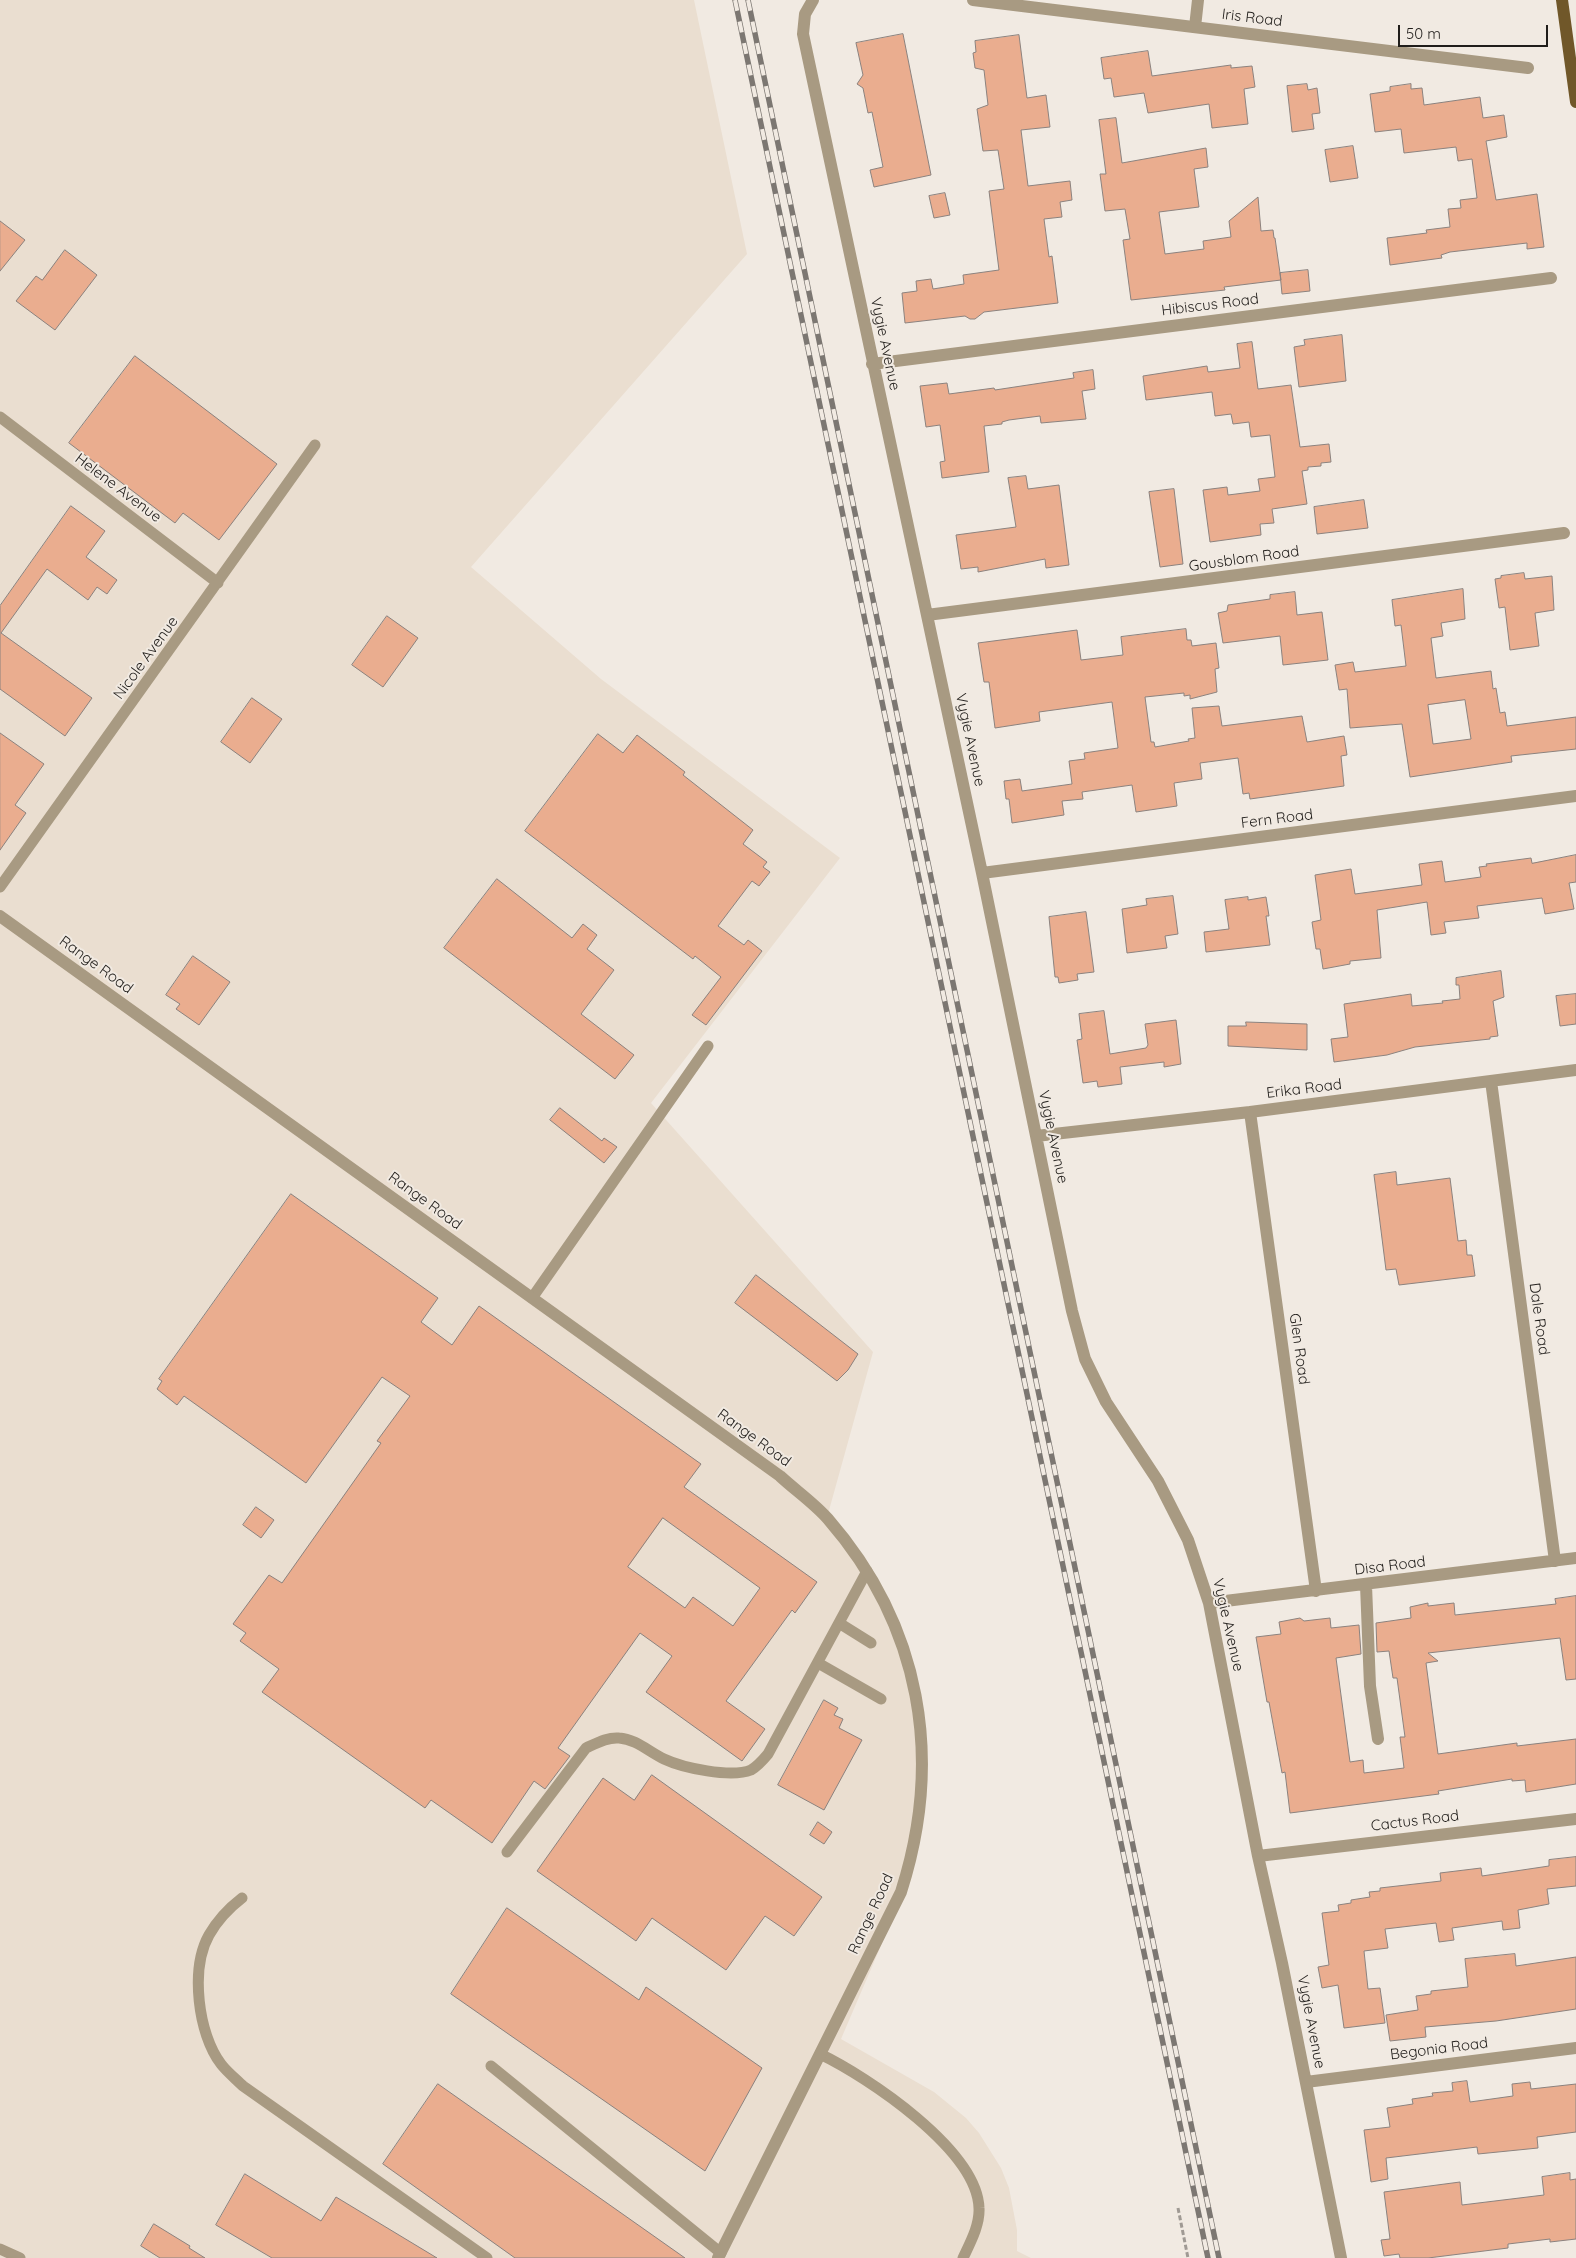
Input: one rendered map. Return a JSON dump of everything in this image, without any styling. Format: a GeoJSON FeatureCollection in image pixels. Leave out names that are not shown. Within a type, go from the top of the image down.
{"type":"FeatureCollection","features":[{"type":"Feature","properties":{"kind":"main road"},"geometry":{"type":"LineString","coordinates":[[1562,0],[1576,102]]}},
{"type":"Feature","properties":{"kind":"street","name":"Vygie Avenue"},"geometry":{"type":"LineString","coordinates":[[813,0],[805,14],[803,34],[982,873],[1072,1311],[1085,1359],[1106,1402],[1158,1482],[1188,1540],[1209,1603],[1258,1856],[1282,1962],[1341,2258]]}},
{"type":"Feature","properties":{"kind":"street","name":"Iris Road"},"geometry":{"type":"LineString","coordinates":[[972,0],[1528,68]]}},
{"type":"Feature","properties":{"kind":"street"},"geometry":{"type":"LineString","coordinates":[[1195,28],[1198,0]]}},
{"type":"Feature","properties":{"kind":"street","name":"Hibiscus Road"},"geometry":{"type":"LineString","coordinates":[[872,364],[1551,278]]}},
{"type":"Feature","properties":{"kind":"street","name":"Gousblom Road"},"geometry":{"type":"LineString","coordinates":[[927,615],[1564,533]]}},
{"type":"Feature","properties":{"kind":"street","name":"Fern Road"},"geometry":{"type":"LineString","coordinates":[[982,873],[1576,796]]}},
{"type":"Feature","properties":{"kind":"street","name":"Range Road"},"geometry":{"type":"LineString","coordinates":[[0,916],[780,1476],[826,1517],[867,1571],[896,1627],[915,1688],[923,1748],[921,1807],[910,1864],[901,1892],[720,2256]]}},
{"type":"Feature","properties":{"kind":"street","name":"Erika Road"},"geometry":{"type":"LineString","coordinates":[[1036,1136],[1250,1112],[1576,1070]]}},
{"type":"Feature","properties":{"kind":"street","name":"Dale Road"},"geometry":{"type":"LineString","coordinates":[[1491,1081],[1555,1561]]}},
{"type":"Feature","properties":{"kind":"street","name":"Glen Road"},"geometry":{"type":"LineString","coordinates":[[1250,1112],[1316,1591]]}},
{"type":"Feature","properties":{"kind":"street","name":"Disa Road"},"geometry":{"type":"LineString","coordinates":[[1209,1603],[1576,1558]]}},
{"type":"Feature","properties":{"kind":"street"},"geometry":{"type":"LineString","coordinates":[[1366,1585],[1370,1686],[1378,1739]]}},
{"type":"Feature","properties":{"kind":"street","name":"Cactus Road"},"geometry":{"type":"LineString","coordinates":[[1258,1856],[1576,1818]]}},
{"type":"Feature","properties":{"kind":"street","name":"Begonia Road"},"geometry":{"type":"LineString","coordinates":[[1306,2082],[1576,2048]]}},
{"type":"Feature","properties":{"kind":"lane","name":"Helene Avenue"},"geometry":{"type":"LineString","coordinates":[[0,417],[218,583]]}},
{"type":"Feature","properties":{"kind":"lane","name":"Nicole Avenue"},"geometry":{"type":"LineString","coordinates":[[0,887],[218,583],[314,445]]}},
{"type":"Feature","properties":{"kind":"lane"},"geometry":{"type":"LineString","coordinates":[[532,1298],[708,1046]]}},
{"type":"Feature","properties":{"kind":"lane"},"geometry":{"type":"LineString","coordinates":[[506,1852],[586,1748],[606,1740],[628,1739],[664,1759],[703,1770],[733,1772],[750,1770],[768,1754],[867,1571]]}},
{"type":"Feature","properties":{"kind":"lane"},"geometry":{"type":"LineString","coordinates":[[839,1623],[871,1643]]}},
{"type":"Feature","properties":{"kind":"lane"},"geometry":{"type":"LineString","coordinates":[[818,1663],[881,1699]]}},
{"type":"Feature","properties":{"kind":"lane"},"geometry":{"type":"LineString","coordinates":[[242,1898],[230,1907],[209,1936],[203,1952],[200,1971],[198,1996],[201,2018],[221,2064],[244,2086],[486,2258]]}},
{"type":"Feature","properties":{"kind":"lane"},"geometry":{"type":"LineString","coordinates":[[820,2054],[844,2066],[925,2124],[961,2163],[974,2184],[979,2208],[975,2233],[963,2258]]}},
{"type":"Feature","properties":{"kind":"lane"},"geometry":{"type":"LineString","coordinates":[[491,2066],[720,2256]]}},
{"type":"Feature","properties":{"kind":"lane"},"geometry":{"type":"LineString","coordinates":[[0,2249],[20,2258]]}},
{"type":"Feature","properties":{"kind":"path"},"geometry":{"type":"LineString","coordinates":[[1178,2208],[1188,2258]]}},
{"type":"Feature","properties":{"kind":"shaded area"},"geometry":{"type":"Polygon","coordinates":[[[0,0],[694,0],[747,254],[471,567],[601,679],[840,858],[651,1103],[873,1352],[828,1514],[881,1589],[924,1737],[904,1892],[841,2039],[934,2092],[966,2118],[979,2133],[1001,2168],[1009,2188],[1017,2230],[1017,2251],[1031,2258],[0,2258],[0,0]]]}},
{"type":"Feature","properties":{"kind":"building"},"geometry":{"type":"Polygon","coordinates":[[[903,34],[931,175],[874,187],[870,170],[883,167],[872,112],[868,113],[863,88],[857,84],[863,75],[856,43],[903,34]]]}},
{"type":"Feature","properties":{"kind":"building"},"geometry":{"type":"Polygon","coordinates":[[[1019,35],[1027,98],[1046,95],[1050,127],[1021,130],[1028,186],[1070,181],[1072,200],[1060,202],[1062,217],[1044,219],[1049,257],[1052,256],[1058,303],[984,312],[975,319],[965,316],[905,323],[902,293],[917,291],[916,281],[931,279],[933,289],[964,284],[963,275],[999,270],[989,191],[1004,189],[998,150],[983,151],[977,109],[988,105],[984,70],[975,68],[973,53],[976,52],[975,41],[1019,35]]]}},
{"type":"Feature","properties":{"kind":"building"},"geometry":{"type":"Polygon","coordinates":[[[1148,51],[1152,76],[1231,65],[1231,68],[1252,66],[1255,87],[1244,89],[1248,124],[1212,128],[1209,104],[1148,113],[1144,93],[1114,97],[1111,78],[1104,79],[1101,58],[1148,51]]]}},
{"type":"Feature","properties":{"kind":"building"},"geometry":{"type":"Polygon","coordinates":[[[1307,84],[1308,90],[1317,88],[1320,113],[1312,114],[1314,129],[1292,132],[1287,86],[1307,84]]]}},
{"type":"Feature","properties":{"kind":"building"},"geometry":{"type":"Polygon","coordinates":[[[1411,84],[1411,89],[1422,88],[1424,105],[1480,97],[1483,118],[1504,115],[1507,137],[1486,141],[1496,200],[1537,194],[1544,247],[1527,249],[1527,243],[1450,252],[1441,255],[1442,258],[1390,265],[1387,238],[1427,233],[1426,230],[1450,227],[1448,209],[1461,208],[1460,200],[1477,198],[1472,159],[1458,161],[1456,147],[1404,153],[1401,129],[1375,132],[1370,94],[1390,91],[1390,87],[1411,84]]]}},
{"type":"Feature","properties":{"kind":"building"},"geometry":{"type":"Polygon","coordinates":[[[1116,118],[1122,163],[1206,148],[1208,167],[1194,169],[1199,207],[1159,212],[1165,254],[1204,249],[1203,241],[1231,237],[1229,221],[1258,197],[1261,231],[1273,230],[1281,280],[1224,287],[1225,290],[1131,300],[1123,240],[1130,239],[1125,209],[1105,211],[1100,174],[1106,174],[1099,120],[1116,118]]]}},
{"type":"Feature","properties":{"kind":"building"},"geometry":{"type":"Polygon","coordinates":[[[1353,146],[1358,178],[1330,182],[1325,150],[1353,146]]]}},
{"type":"Feature","properties":{"kind":"building"},"geometry":{"type":"Polygon","coordinates":[[[945,193],[950,215],[934,218],[929,196],[945,193]]]}},
{"type":"Feature","properties":{"kind":"building"},"geometry":{"type":"Polygon","coordinates":[[[0,221],[25,240],[0,271],[0,221]]]}},
{"type":"Feature","properties":{"kind":"building"},"geometry":{"type":"Polygon","coordinates":[[[65,250],[97,275],[55,330],[16,301],[36,276],[42,280],[65,250]]]}},
{"type":"Feature","properties":{"kind":"building"},"geometry":{"type":"Polygon","coordinates":[[[1308,270],[1310,291],[1282,294],[1280,273],[1308,270]]]}},
{"type":"Feature","properties":{"kind":"building"},"geometry":{"type":"Polygon","coordinates":[[[1342,335],[1346,381],[1299,387],[1294,347],[1305,345],[1304,340],[1342,335]]]}},
{"type":"Feature","properties":{"kind":"building"},"geometry":{"type":"Polygon","coordinates":[[[1252,342],[1258,389],[1291,385],[1300,447],[1329,444],[1331,462],[1321,463],[1321,466],[1308,467],[1308,470],[1302,471],[1307,504],[1272,509],[1274,523],[1260,524],[1261,535],[1210,542],[1203,490],[1227,487],[1228,495],[1260,491],[1258,479],[1275,477],[1270,435],[1251,437],[1249,422],[1233,424],[1231,414],[1215,416],[1212,392],[1146,400],[1143,376],[1207,366],[1208,372],[1240,368],[1237,344],[1252,342]]]}},
{"type":"Feature","properties":{"kind":"building"},"geometry":{"type":"Polygon","coordinates":[[[135,356],[277,464],[219,540],[183,513],[175,523],[69,443],[135,356]]]}},
{"type":"Feature","properties":{"kind":"building"},"geometry":{"type":"Polygon","coordinates":[[[1093,370],[1095,389],[1082,391],[1086,419],[1041,423],[1040,416],[1009,420],[1002,422],[1002,424],[984,426],[989,472],[942,478],[940,462],[945,461],[940,425],[926,427],[920,386],[947,383],[949,394],[994,388],[995,390],[1074,378],[1073,373],[1093,370]]]}},
{"type":"Feature","properties":{"kind":"building"},"geometry":{"type":"Polygon","coordinates":[[[1026,476],[1028,489],[1059,485],[1069,565],[1046,568],[1045,559],[978,572],[978,567],[961,569],[956,535],[1016,527],[1008,478],[1026,476]]]}},
{"type":"Feature","properties":{"kind":"building"},"geometry":{"type":"Polygon","coordinates":[[[1174,489],[1183,564],[1160,567],[1149,492],[1174,489]]]}},
{"type":"Feature","properties":{"kind":"building"},"geometry":{"type":"Polygon","coordinates":[[[1364,500],[1368,528],[1317,534],[1314,507],[1364,500]]]}},
{"type":"Feature","properties":{"kind":"building"},"geometry":{"type":"Polygon","coordinates":[[[71,506],[105,531],[86,557],[117,580],[107,594],[97,587],[88,600],[47,569],[1,633],[92,698],[65,736],[0,689],[0,606],[71,506]]]}},
{"type":"Feature","properties":{"kind":"building"},"geometry":{"type":"Polygon","coordinates":[[[1524,573],[1525,579],[1552,576],[1554,610],[1535,613],[1539,646],[1510,650],[1505,607],[1499,608],[1495,579],[1501,578],[1501,576],[1524,573]]]}},
{"type":"Feature","properties":{"kind":"building"},"geometry":{"type":"Polygon","coordinates":[[[1463,589],[1465,619],[1441,623],[1443,636],[1431,638],[1436,678],[1491,671],[1493,689],[1496,688],[1500,713],[1505,712],[1507,726],[1576,717],[1576,749],[1511,756],[1512,762],[1410,777],[1402,724],[1350,728],[1347,689],[1339,690],[1335,665],[1353,662],[1355,672],[1406,666],[1401,625],[1395,626],[1392,600],[1463,589]],[[1465,700],[1428,705],[1433,744],[1471,739],[1465,700]]]}},
{"type":"Feature","properties":{"kind":"building"},"geometry":{"type":"Polygon","coordinates":[[[1295,592],[1297,615],[1322,612],[1328,660],[1283,665],[1280,636],[1223,643],[1218,613],[1227,611],[1228,605],[1270,599],[1270,595],[1295,592]]]}},
{"type":"Feature","properties":{"kind":"building"},"geometry":{"type":"Polygon","coordinates":[[[387,616],[418,638],[383,687],[352,665],[387,616]]]}},
{"type":"Feature","properties":{"kind":"building"},"geometry":{"type":"Polygon","coordinates":[[[1186,629],[1187,640],[1191,640],[1192,646],[1216,643],[1219,668],[1215,669],[1217,692],[1190,699],[1190,695],[1184,696],[1184,693],[1145,697],[1151,742],[1154,742],[1155,747],[1189,741],[1188,739],[1195,738],[1192,708],[1219,706],[1222,726],[1302,716],[1307,742],[1344,736],[1347,755],[1341,756],[1344,786],[1250,799],[1249,793],[1243,794],[1238,758],[1200,763],[1202,779],[1174,783],[1177,806],[1136,812],[1132,785],[1082,792],[1083,799],[1062,801],[1064,815],[1012,823],[1009,799],[1006,799],[1004,781],[1020,779],[1022,791],[1072,784],[1069,761],[1085,759],[1084,753],[1118,748],[1112,702],[1039,712],[1040,721],[995,728],[989,682],[984,682],[978,643],[1077,630],[1081,660],[1123,655],[1121,637],[1186,629]]]}},
{"type":"Feature","properties":{"kind":"building"},"geometry":{"type":"Polygon","coordinates":[[[252,698],[282,719],[250,763],[221,742],[252,698]]]}},
{"type":"Feature","properties":{"kind":"building"},"geometry":{"type":"Polygon","coordinates":[[[0,733],[44,764],[15,805],[26,813],[0,850],[0,733]]]}},
{"type":"Feature","properties":{"kind":"building"},"geometry":{"type":"Polygon","coordinates":[[[598,734],[623,753],[637,735],[685,772],[683,775],[753,830],[743,844],[767,862],[763,867],[770,872],[759,886],[752,881],[718,926],[744,945],[748,940],[762,951],[706,1025],[692,1015],[721,977],[695,956],[693,959],[525,831],[598,734]]]}},
{"type":"Feature","properties":{"kind":"building"},"geometry":{"type":"Polygon","coordinates":[[[1576,855],[1576,882],[1569,883],[1574,909],[1545,914],[1542,898],[1477,906],[1479,918],[1444,922],[1446,933],[1431,935],[1427,902],[1377,910],[1381,958],[1350,961],[1350,964],[1323,969],[1320,949],[1316,949],[1312,922],[1321,920],[1315,875],[1351,869],[1355,894],[1422,885],[1419,864],[1442,861],[1445,882],[1481,877],[1479,867],[1487,866],[1486,864],[1531,858],[1532,863],[1576,855]]]}},
{"type":"Feature","properties":{"kind":"building"},"geometry":{"type":"Polygon","coordinates":[[[497,879],[572,938],[583,924],[597,935],[587,949],[614,970],[581,1014],[634,1055],[615,1079],[444,948],[497,879]]]}},
{"type":"Feature","properties":{"kind":"building"},"geometry":{"type":"Polygon","coordinates":[[[1173,896],[1178,934],[1165,936],[1167,948],[1127,953],[1122,909],[1147,905],[1146,899],[1173,896]]]}},
{"type":"Feature","properties":{"kind":"building"},"geometry":{"type":"Polygon","coordinates":[[[1248,897],[1248,900],[1266,897],[1269,916],[1266,916],[1270,945],[1206,952],[1204,932],[1229,929],[1225,900],[1248,897]]]}},
{"type":"Feature","properties":{"kind":"building"},"geometry":{"type":"Polygon","coordinates":[[[1086,912],[1094,972],[1077,974],[1078,980],[1059,983],[1058,977],[1055,977],[1049,917],[1086,912]]]}},
{"type":"Feature","properties":{"kind":"building"},"geometry":{"type":"Polygon","coordinates":[[[193,956],[230,982],[199,1025],[176,1009],[180,1004],[166,995],[193,956]]]}},
{"type":"Feature","properties":{"kind":"building"},"geometry":{"type":"Polygon","coordinates":[[[1501,971],[1504,997],[1493,1001],[1498,1036],[1490,1037],[1490,1039],[1415,1047],[1387,1055],[1334,1062],[1331,1039],[1348,1037],[1344,1004],[1411,994],[1412,1006],[1443,1003],[1442,1001],[1460,999],[1459,985],[1456,985],[1456,978],[1501,971]]]}},
{"type":"Feature","properties":{"kind":"building"},"geometry":{"type":"Polygon","coordinates":[[[1576,994],[1576,1024],[1560,1026],[1556,996],[1576,994]]]}},
{"type":"Feature","properties":{"kind":"building"},"geometry":{"type":"Polygon","coordinates":[[[1104,1011],[1110,1054],[1146,1048],[1148,1045],[1145,1024],[1176,1020],[1181,1064],[1164,1067],[1164,1062],[1120,1067],[1122,1084],[1098,1087],[1097,1081],[1083,1083],[1077,1040],[1082,1039],[1079,1014],[1104,1011]]]}},
{"type":"Feature","properties":{"kind":"building"},"geometry":{"type":"Polygon","coordinates":[[[1246,1022],[1307,1024],[1307,1050],[1228,1046],[1228,1026],[1246,1026],[1246,1022]]]}},
{"type":"Feature","properties":{"kind":"building"},"geometry":{"type":"Polygon","coordinates":[[[560,1108],[602,1141],[604,1138],[617,1147],[604,1163],[550,1120],[560,1108]]]}},
{"type":"Feature","properties":{"kind":"building"},"geometry":{"type":"Polygon","coordinates":[[[1396,1172],[1397,1185],[1450,1178],[1458,1241],[1466,1240],[1467,1255],[1472,1255],[1475,1276],[1399,1285],[1396,1269],[1386,1270],[1374,1175],[1396,1172]]]}},
{"type":"Feature","properties":{"kind":"building"},"geometry":{"type":"Polygon","coordinates":[[[291,1194],[438,1298],[421,1322],[452,1345],[479,1306],[701,1464],[684,1487],[817,1582],[795,1613],[792,1610],[726,1701],[765,1729],[742,1761],[646,1692],[672,1656],[640,1633],[558,1748],[570,1756],[545,1789],[534,1781],[492,1843],[431,1800],[425,1808],[262,1692],[279,1669],[240,1641],[246,1633],[233,1624],[269,1575],[282,1583],[381,1443],[377,1441],[410,1396],[382,1377],[306,1483],[184,1396],[177,1405],[157,1389],[162,1381],[159,1379],[291,1194]],[[663,1518],[628,1567],[685,1608],[693,1597],[733,1626],[760,1588],[663,1518]]]}},
{"type":"Feature","properties":{"kind":"building"},"geometry":{"type":"Polygon","coordinates":[[[756,1275],[858,1354],[848,1370],[837,1381],[735,1303],[756,1275]]]}},
{"type":"Feature","properties":{"kind":"building"},"geometry":{"type":"Polygon","coordinates":[[[256,1507],[274,1520],[261,1538],[243,1525],[256,1507]]]}},
{"type":"Feature","properties":{"kind":"building"},"geometry":{"type":"Polygon","coordinates":[[[1576,1596],[1576,1679],[1566,1680],[1560,1638],[1428,1653],[1438,1661],[1426,1663],[1438,1754],[1517,1743],[1517,1746],[1576,1739],[1576,1784],[1526,1792],[1525,1780],[1512,1781],[1512,1779],[1438,1791],[1439,1794],[1290,1813],[1285,1772],[1282,1773],[1256,1637],[1281,1634],[1279,1622],[1300,1618],[1304,1621],[1330,1618],[1331,1628],[1359,1625],[1361,1654],[1336,1658],[1350,1762],[1363,1760],[1364,1773],[1404,1768],[1400,1737],[1405,1737],[1397,1678],[1393,1678],[1389,1651],[1377,1652],[1376,1623],[1411,1618],[1410,1607],[1428,1603],[1428,1606],[1454,1603],[1455,1615],[1556,1604],[1555,1599],[1576,1596]]]}},
{"type":"Feature","properties":{"kind":"building"},"geometry":{"type":"Polygon","coordinates":[[[824,1700],[838,1708],[834,1715],[843,1719],[839,1728],[862,1740],[824,1810],[778,1785],[824,1700]]]}},
{"type":"Feature","properties":{"kind":"building"},"geometry":{"type":"Polygon","coordinates":[[[652,1775],[822,1897],[794,1936],[765,1916],[726,1970],[652,1918],[636,1941],[537,1871],[603,1778],[634,1800],[652,1775]]]}},
{"type":"Feature","properties":{"kind":"building"},"geometry":{"type":"Polygon","coordinates":[[[818,1822],[832,1832],[824,1844],[810,1835],[818,1822]]]}},
{"type":"Feature","properties":{"kind":"building"},"geometry":{"type":"Polygon","coordinates":[[[1576,1857],[1576,1886],[1547,1889],[1549,1904],[1518,1910],[1520,1928],[1503,1930],[1502,1921],[1452,1928],[1454,1940],[1439,1942],[1436,1923],[1385,1929],[1388,1948],[1364,1951],[1368,1989],[1380,1988],[1385,2023],[1344,2028],[1338,1985],[1322,1988],[1318,1967],[1329,1965],[1322,1913],[1339,1911],[1338,1905],[1351,1903],[1351,1900],[1370,1897],[1369,1892],[1380,1891],[1380,1888],[1441,1881],[1440,1873],[1481,1868],[1482,1876],[1549,1866],[1549,1860],[1576,1857]]]}},
{"type":"Feature","properties":{"kind":"building"},"geometry":{"type":"Polygon","coordinates":[[[507,1908],[639,2000],[646,1987],[762,2068],[705,2171],[451,1994],[507,1908]]]}},
{"type":"Feature","properties":{"kind":"building"},"geometry":{"type":"Polygon","coordinates":[[[1515,1954],[1516,1966],[1576,1957],[1576,2009],[1496,2021],[1425,2027],[1426,2037],[1390,2041],[1386,2015],[1418,2010],[1416,1996],[1431,1994],[1431,1991],[1468,1987],[1465,1959],[1515,1954]]]}},
{"type":"Feature","properties":{"kind":"building"},"geometry":{"type":"Polygon","coordinates":[[[1467,2081],[1470,2102],[1513,2096],[1512,2084],[1530,2082],[1531,2089],[1576,2084],[1576,2132],[1537,2137],[1538,2148],[1478,2154],[1477,2147],[1386,2158],[1388,2179],[1371,2182],[1364,2130],[1390,2127],[1387,2108],[1413,2104],[1412,2099],[1433,2096],[1432,2093],[1453,2091],[1452,2083],[1467,2081]]]}},
{"type":"Feature","properties":{"kind":"building"},"geometry":{"type":"Polygon","coordinates":[[[438,2084],[685,2258],[515,2258],[383,2164],[438,2084]]]}},
{"type":"Feature","properties":{"kind":"building"},"geometry":{"type":"Polygon","coordinates":[[[1570,2173],[1570,2180],[1576,2179],[1576,2239],[1550,2242],[1550,2239],[1508,2244],[1508,2248],[1428,2258],[1400,2258],[1399,2254],[1384,2256],[1381,2240],[1390,2239],[1384,2192],[1460,2182],[1462,2205],[1544,2195],[1542,2177],[1570,2173]]]}},
{"type":"Feature","properties":{"kind":"building"},"geometry":{"type":"Polygon","coordinates":[[[245,2174],[321,2221],[336,2197],[437,2258],[272,2258],[216,2225],[245,2174]]]}},
{"type":"Feature","properties":{"kind":"building"},"geometry":{"type":"Polygon","coordinates":[[[154,2224],[190,2246],[189,2248],[205,2258],[160,2258],[141,2246],[154,2224]]]}},
{"type":"Feature","properties":{"kind":"railway"},"geometry":{"type":"LineString","coordinates":[[735,0],[1208,2258]]}},
{"type":"Feature","properties":{"kind":"railway"},"geometry":{"type":"LineString","coordinates":[[748,0],[1219,2258]]}}]}
